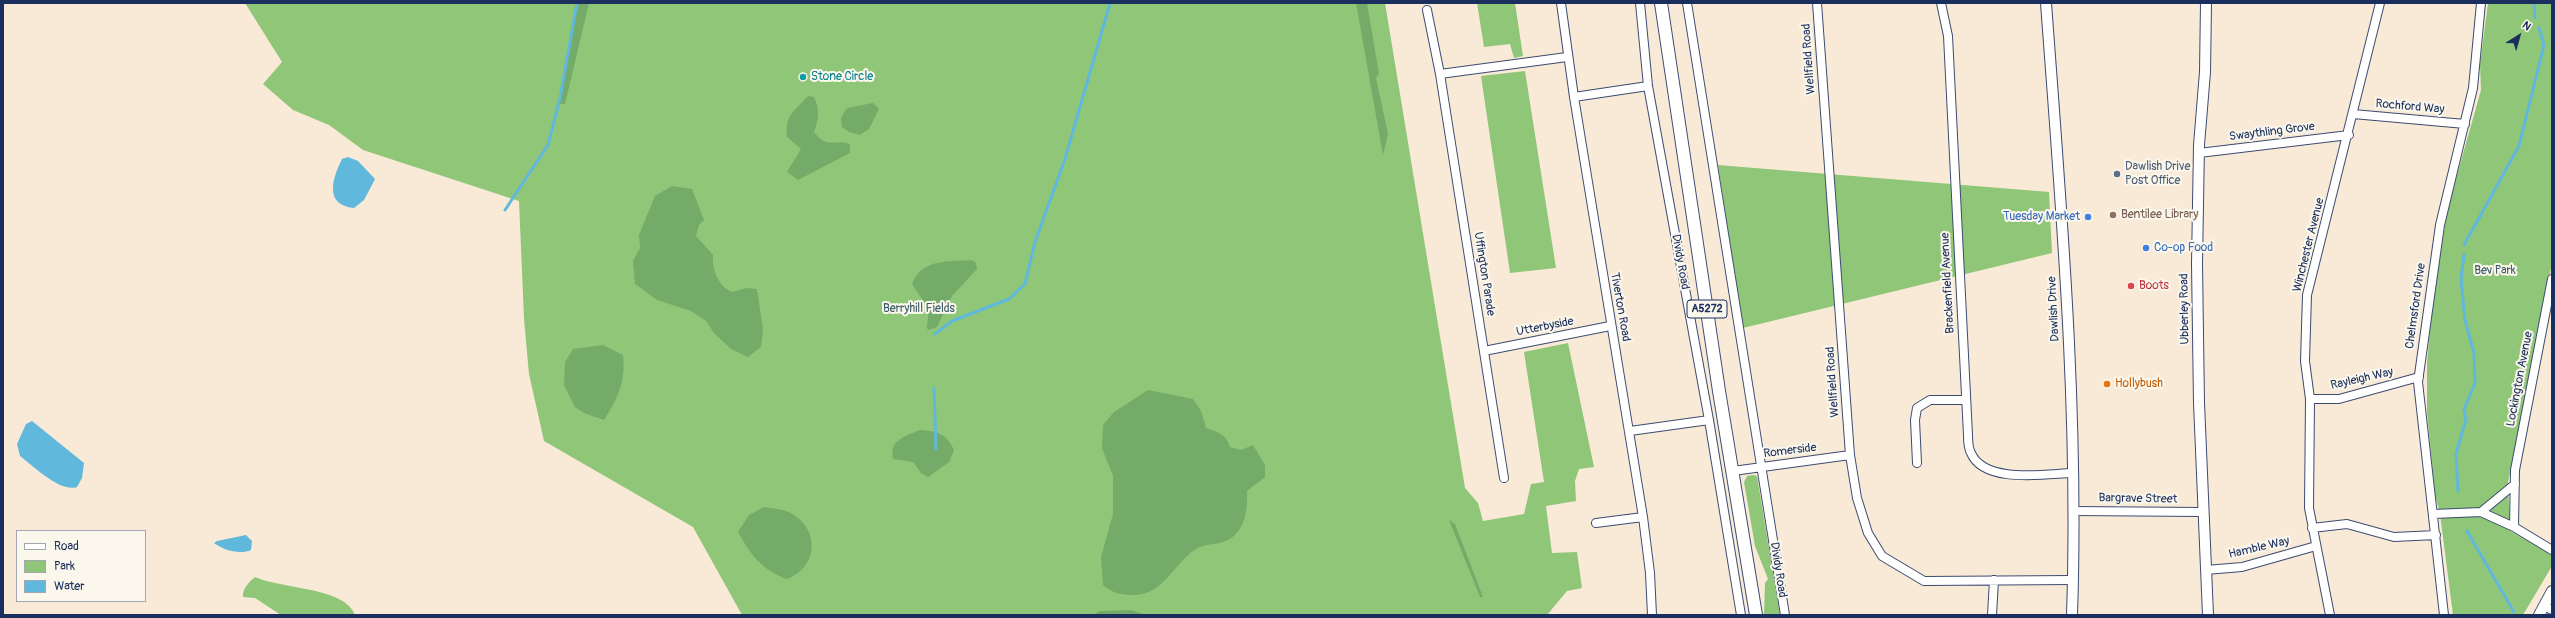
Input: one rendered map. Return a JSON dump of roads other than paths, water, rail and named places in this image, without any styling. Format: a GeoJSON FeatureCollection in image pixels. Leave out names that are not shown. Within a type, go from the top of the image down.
{"type":"FeatureCollection","features":[{"type":"Feature","properties":{"kind":"main road","name":"Dividy Road"},"geometry":{"type":"LineString","coordinates":[[1661,3],[1756,615]]}},
{"type":"Feature","properties":{"kind":"street","name":"Tiverton Road"},"geometry":{"type":"LineString","coordinates":[[1562,3],[1568,57],[1610,326],[1630,431],[1643,517],[1650,573],[1652,615]]}},
{"type":"Feature","properties":{"kind":"street","name":"Dividy Road"},"geometry":{"type":"LineString","coordinates":[[1640,3],[1648,86],[1709,420],[1741,615]]}},
{"type":"Feature","properties":{"kind":"street","name":"Dividy Road"},"geometry":{"type":"LineString","coordinates":[[1687,3],[1785,615]]}},
{"type":"Feature","properties":{"kind":"street","name":"Wellfield Road"},"geometry":{"type":"LineString","coordinates":[[1817,3],[1850,455],[1862,517],[1868,533],[1882,556],[1924,581],[2073,580]]}},
{"type":"Feature","properties":{"kind":"street","name":"Brackenfield Avenue"},"geometry":{"type":"LineString","coordinates":[[1941,3],[1948,36],[1966,400],[1971,454],[1981,465],[2001,475],[2072,473]]}},
{"type":"Feature","properties":{"kind":"street","name":"Dawlish Drive"},"geometry":{"type":"LineString","coordinates":[[2046,3],[2070,361],[2073,511],[2072,615]]}},
{"type":"Feature","properties":{"kind":"street","name":"Ubberley Road"},"geometry":{"type":"LineString","coordinates":[[2206,3],[2205,72],[2199,153],[2197,264],[2203,512],[2208,615]]}},
{"type":"Feature","properties":{"kind":"street","name":"Winchester Avenue"},"geometry":{"type":"LineString","coordinates":[[2330,615],[2308,508],[2310,399],[2305,361],[2307,295],[2380,3]]}},
{"type":"Feature","properties":{"kind":"street","name":"Chelmsford Drive"},"geometry":{"type":"LineString","coordinates":[[2444,615],[2419,377],[2440,225],[2473,88],[2481,3]]}},
{"type":"Feature","properties":{"kind":"street","name":"Uffington Parade"},"geometry":{"type":"LineString","coordinates":[[1427,10],[1440,74],[1504,478]]}},
{"type":"Feature","properties":{"kind":"street"},"geometry":{"type":"LineString","coordinates":[[1440,74],[1568,57]]}},
{"type":"Feature","properties":{"kind":"street"},"geometry":{"type":"LineString","coordinates":[[1574,97],[1648,86]]}},
{"type":"Feature","properties":{"kind":"street","name":"Rochford Way"},"geometry":{"type":"LineString","coordinates":[[2353,114],[2465,124]]}},
{"type":"Feature","properties":{"kind":"street","name":"Swaythling Grove"},"geometry":{"type":"LineString","coordinates":[[2199,153],[2348,135]]}},
{"type":"Feature","properties":{"kind":"street","name":"Lockington Avenue"},"geometry":{"type":"LineString","coordinates":[[2514,527],[2515,470],[2552,279]]}},
{"type":"Feature","properties":{"kind":"street","name":"Utterbyside"},"geometry":{"type":"LineString","coordinates":[[1484,351],[1610,326]]}},
{"type":"Feature","properties":{"kind":"street","name":"Rayleigh Way"},"geometry":{"type":"LineString","coordinates":[[2310,399],[2339,398],[2419,377]]}},
{"type":"Feature","properties":{"kind":"street"},"geometry":{"type":"LineString","coordinates":[[1917,463],[1915,420],[1917,408],[1930,400],[1966,400]]}},
{"type":"Feature","properties":{"kind":"street"},"geometry":{"type":"LineString","coordinates":[[1630,431],[1709,420]]}},
{"type":"Feature","properties":{"kind":"street","name":"Romerside"},"geometry":{"type":"LineString","coordinates":[[1733,470],[1850,455]]}},
{"type":"Feature","properties":{"kind":"street"},"geometry":{"type":"LineString","coordinates":[[2481,512],[2515,484]]}},
{"type":"Feature","properties":{"kind":"street","name":"Bargrave Street"},"geometry":{"type":"LineString","coordinates":[[2073,511],[2203,512]]}},
{"type":"Feature","properties":{"kind":"street"},"geometry":{"type":"LineString","coordinates":[[2433,514],[2481,512],[2514,527],[2552,550]]}},
{"type":"Feature","properties":{"kind":"street"},"geometry":{"type":"LineString","coordinates":[[1596,523],[1643,517]]}},
{"type":"Feature","properties":{"kind":"street"},"geometry":{"type":"LineString","coordinates":[[2312,528],[2347,524],[2394,537],[2436,535]]}},
{"type":"Feature","properties":{"kind":"street","name":"Hamble Way"},"geometry":{"type":"LineString","coordinates":[[2206,570],[2242,567],[2316,546]]}},
{"type":"Feature","properties":{"kind":"street"},"geometry":{"type":"LineString","coordinates":[[1992,615],[1994,580]]}},
{"type":"Feature","properties":{"kind":"street"},"geometry":{"type":"LineString","coordinates":[[2539,615],[2548,608],[2552,591]]}},
{"type":"Feature","properties":{"kind":"water"},"geometry":{"type":"Polygon","coordinates":[[[348,157],[358,161],[375,179],[364,200],[354,208],[344,206],[338,202],[334,196],[333,190],[333,183],[338,167],[342,159],[348,157]]]}},
{"type":"Feature","properties":{"kind":"water"},"geometry":{"type":"Polygon","coordinates":[[[32,421],[84,463],[82,478],[77,487],[70,488],[63,486],[47,478],[20,456],[17,444],[26,424],[32,421]]]}},
{"type":"Feature","properties":{"kind":"water"},"geometry":{"type":"Polygon","coordinates":[[[246,535],[252,541],[251,550],[237,552],[222,548],[214,543],[217,541],[246,535]]]}},
{"type":"Feature","properties":{"kind":"waterway"},"geometry":{"type":"LineString","coordinates":[[505,210],[548,145],[560,98],[577,3]]}},
{"type":"Feature","properties":{"kind":"waterway"},"geometry":{"type":"LineString","coordinates":[[935,334],[952,321],[1009,299],[1025,284],[1035,242],[1065,159],[1110,3]]}},
{"type":"Feature","properties":{"kind":"waterway"},"geometry":{"type":"LineString","coordinates":[[2534,3],[2535,18]]}},
{"type":"Feature","properties":{"kind":"waterway"},"geometry":{"type":"LineString","coordinates":[[2464,245],[2519,146],[2544,45],[2539,28]]}},
{"type":"Feature","properties":{"kind":"waterway"},"geometry":{"type":"LineString","coordinates":[[2458,491],[2456,454],[2466,419],[2464,409],[2475,383],[2474,353],[2465,320],[2461,279],[2464,255]]}},
{"type":"Feature","properties":{"kind":"waterway"},"geometry":{"type":"LineString","coordinates":[[934,388],[936,449]]}},
{"type":"Feature","properties":{"kind":"waterway"},"geometry":{"type":"LineString","coordinates":[[2467,531],[2514,612]]}},
{"type":"Feature","properties":{"kind":"place","name":"Stone Circle"},"geometry":{"type":"Point","coordinates":[803,77]}},
{"type":"Feature","properties":{"kind":"place","name":"Dawlish Drive Post Office"},"geometry":{"type":"Point","coordinates":[2117,174]}},
{"type":"Feature","properties":{"kind":"place","name":"Bentilee Library"},"geometry":{"type":"Point","coordinates":[2113,215]}},
{"type":"Feature","properties":{"kind":"place","name":"Tuesday Market"},"geometry":{"type":"Point","coordinates":[2088,217]}},
{"type":"Feature","properties":{"kind":"place","name":"Co-op Food"},"geometry":{"type":"Point","coordinates":[2146,248]}},
{"type":"Feature","properties":{"kind":"place","name":"Boots"},"geometry":{"type":"Point","coordinates":[2131,286]}},
{"type":"Feature","properties":{"kind":"place","name":"Hollybush"},"geometry":{"type":"Point","coordinates":[2107,384]}},
{"type":"Feature","properties":{"kind":"park label","name":"Bev Park"},"geometry":{"type":"Point","coordinates":[2495,271]}},
{"type":"Feature","properties":{"kind":"park label","name":"Berryhill Fields"},"geometry":{"type":"Point","coordinates":[919,309]}}]}
